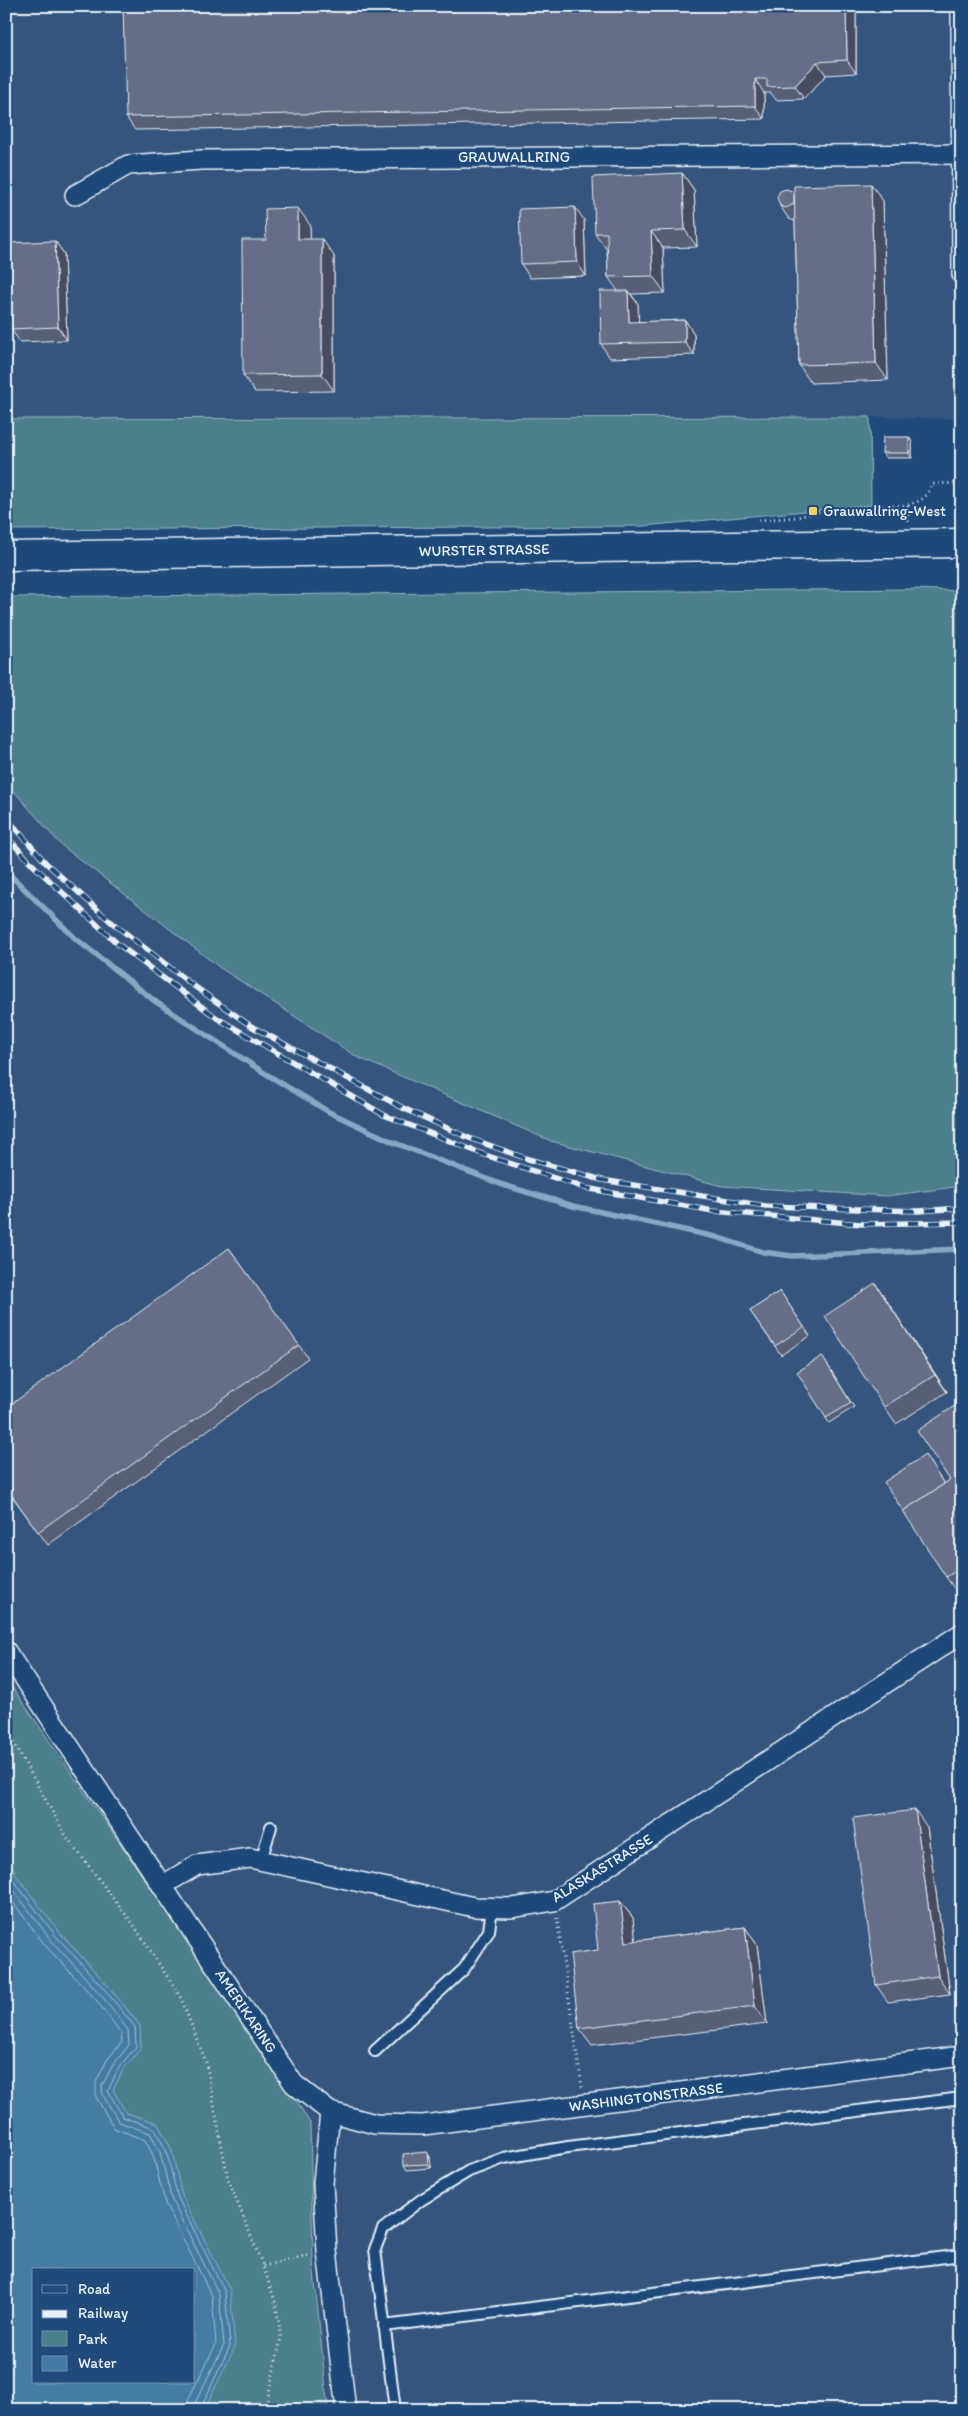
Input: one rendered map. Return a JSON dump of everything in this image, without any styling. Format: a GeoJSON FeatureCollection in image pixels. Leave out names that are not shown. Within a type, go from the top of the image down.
{"type":"FeatureCollection","features":[{"type":"Feature","properties":{"kind":"main road","name":"WURSTER STRASSE"},"geometry":{"type":"LineString","coordinates":[[6,556],[962,543]]}},
{"type":"Feature","properties":{"kind":"street"},"geometry":{"type":"LineString","coordinates":[[961,6],[962,275]]}},
{"type":"Feature","properties":{"kind":"street","name":"GRAUWALLRING"},"geometry":{"type":"LineString","coordinates":[[75,195],[128,164],[201,160],[961,154]]}},
{"type":"Feature","properties":{"kind":"street","name":"ALASKASTRASSE"},"geometry":{"type":"LineString","coordinates":[[164,1885],[197,1864],[250,1858],[474,1907],[512,1908],[554,1901],[962,1633]]}},
{"type":"Feature","properties":{"kind":"street","name":"AMERIKARING"},"geometry":{"type":"LineString","coordinates":[[6,1651],[164,1885],[294,2084],[330,2112]]}},
{"type":"Feature","properties":{"kind":"street","name":"WASHINGTONSTRASSE"},"geometry":{"type":"LineString","coordinates":[[330,2112],[375,2124],[423,2125],[962,2056]]}},
{"type":"Feature","properties":{"kind":"street"},"geometry":{"type":"LineString","coordinates":[[330,2112],[323,2183],[327,2251],[346,2410]]}},
{"type":"Feature","properties":{"kind":"lane"},"geometry":{"type":"LineString","coordinates":[[261,1860],[271,1827]]}},
{"type":"Feature","properties":{"kind":"lane"},"geometry":{"type":"LineString","coordinates":[[375,2051],[464,1969],[489,1931],[492,1907]]}},
{"type":"Feature","properties":{"kind":"lane"},"geometry":{"type":"LineString","coordinates":[[394,2410],[375,2249],[382,2229],[421,2200],[469,2171],[504,2158],[568,2147],[962,2098]]}},
{"type":"Feature","properties":{"kind":"lane"},"geometry":{"type":"LineString","coordinates":[[384,2326],[962,2255]]}},
{"type":"Feature","properties":{"kind":"path"},"geometry":{"type":"LineString","coordinates":[[908,505],[919,502],[927,496],[932,484],[962,484]]}},
{"type":"Feature","properties":{"kind":"path"},"geometry":{"type":"LineString","coordinates":[[6,1729],[66,1836],[133,1924],[180,1996],[206,2062],[228,2179],[276,2304],[281,2338],[265,2410]]}},
{"type":"Feature","properties":{"kind":"path"},"geometry":{"type":"LineString","coordinates":[[554,1901],[584,2105]]}},
{"type":"Feature","properties":{"kind":"path"},"geometry":{"type":"LineString","coordinates":[[263,2266],[327,2251]]}},
{"type":"Feature","properties":{"kind":"shaded area"},"geometry":{"type":"Polygon","coordinates":[[[6,6],[962,6],[962,419],[870,417],[6,419],[6,6]]]}},
{"type":"Feature","properties":{"kind":"shaded area"},"geometry":{"type":"Polygon","coordinates":[[[6,782],[61,845],[219,967],[357,1057],[887,1196],[962,1186],[962,2410],[328,2410],[313,2262],[310,2123],[6,1678],[6,782]]]}},
{"type":"Feature","properties":{"kind":"green space"},"geometry":{"type":"Polygon","coordinates":[[[870,417],[871,505],[643,526],[6,530],[6,419],[870,417]]]}},
{"type":"Feature","properties":{"kind":"green space"},"geometry":{"type":"Polygon","coordinates":[[[914,589],[962,591],[962,1186],[887,1196],[722,1186],[551,1141],[357,1057],[219,967],[61,845],[6,782],[6,597],[914,589]]]}},
{"type":"Feature","properties":{"kind":"green space"},"geometry":{"type":"Polygon","coordinates":[[[6,1678],[288,2087],[310,2123],[313,2262],[328,2410],[204,2410],[215,2388],[230,2290],[182,2196],[171,2148],[157,2123],[126,2113],[113,2090],[123,2070],[141,2048],[140,2026],[110,1988],[60,1933],[15,1874],[6,1847],[6,1678]]]}},
{"type":"Feature","properties":{"kind":"water"},"geometry":{"type":"Polygon","coordinates":[[[6,1847],[15,1874],[60,1933],[110,1988],[140,2026],[141,2048],[123,2070],[113,2090],[126,2113],[157,2123],[171,2148],[182,2196],[230,2290],[235,2347],[204,2410],[6,2410],[6,1847]]]}},
{"type":"Feature","properties":{"kind":"building"},"geometry":{"type":"Polygon","coordinates":[[[123,6],[846,6],[847,60],[817,62],[795,86],[767,87],[767,79],[755,79],[755,106],[126,117],[123,6]]]}},
{"type":"Feature","properties":{"kind":"building"},"geometry":{"type":"Polygon","coordinates":[[[682,173],[685,230],[651,231],[653,276],[608,277],[607,233],[595,233],[593,177],[682,173]]]}},
{"type":"Feature","properties":{"kind":"building"},"geometry":{"type":"Polygon","coordinates":[[[871,184],[876,363],[799,365],[794,186],[871,184]]]}},
{"type":"Feature","properties":{"kind":"building"},"geometry":{"type":"Polygon","coordinates":[[[786,189],[794,194],[794,204],[786,208],[780,206],[777,197],[780,191],[786,189]]]}},
{"type":"Feature","properties":{"kind":"building"},"geometry":{"type":"Polygon","coordinates":[[[575,207],[577,262],[521,264],[519,209],[575,207]]]}},
{"type":"Feature","properties":{"kind":"building"},"geometry":{"type":"Polygon","coordinates":[[[298,208],[298,239],[322,239],[322,374],[243,375],[242,240],[266,240],[265,209],[298,208]]]}},
{"type":"Feature","properties":{"kind":"building"},"geometry":{"type":"Polygon","coordinates":[[[55,241],[58,327],[11,329],[7,243],[55,241]]]}},
{"type":"Feature","properties":{"kind":"building"},"geometry":{"type":"Polygon","coordinates":[[[600,291],[628,291],[629,322],[685,320],[685,342],[601,344],[600,291]]]}},
{"type":"Feature","properties":{"kind":"building"},"geometry":{"type":"Polygon","coordinates":[[[883,437],[909,437],[909,453],[882,453],[883,437]]]}},
{"type":"Feature","properties":{"kind":"building"},"geometry":{"type":"Polygon","coordinates":[[[229,1248],[299,1345],[38,1532],[6,1487],[6,1408],[229,1248]]]}},
{"type":"Feature","properties":{"kind":"building"},"geometry":{"type":"Polygon","coordinates":[[[875,1283],[935,1375],[884,1407],[825,1316],[875,1283]]]}},
{"type":"Feature","properties":{"kind":"building"},"geometry":{"type":"Polygon","coordinates":[[[780,1291],[804,1327],[775,1346],[750,1311],[780,1291]]]}},
{"type":"Feature","properties":{"kind":"building"},"geometry":{"type":"Polygon","coordinates":[[[822,1356],[851,1403],[826,1418],[797,1372],[822,1356]]]}},
{"type":"Feature","properties":{"kind":"building"},"geometry":{"type":"Polygon","coordinates":[[[962,1401],[962,1567],[946,1577],[903,1511],[950,1480],[917,1431],[962,1401]]]}},
{"type":"Feature","properties":{"kind":"building"},"geometry":{"type":"Polygon","coordinates":[[[925,1455],[944,1484],[903,1511],[884,1482],[925,1455]]]}},
{"type":"Feature","properties":{"kind":"building"},"geometry":{"type":"Polygon","coordinates":[[[915,1810],[938,1976],[876,1985],[853,1818],[915,1810]]]}},
{"type":"Feature","properties":{"kind":"building"},"geometry":{"type":"Polygon","coordinates":[[[620,1901],[626,1942],[745,1927],[755,2006],[579,2028],[570,1954],[598,1950],[593,1904],[620,1901]]]}},
{"type":"Feature","properties":{"kind":"building"},"geometry":{"type":"Polygon","coordinates":[[[427,2152],[428,2164],[404,2165],[403,2154],[427,2152]]]}},
{"type":"Feature","properties":{"kind":"waterway"},"geometry":{"type":"LineString","coordinates":[[6,871],[76,939],[156,1002],[263,1072],[329,1112],[395,1143],[500,1184],[573,1206],[716,1237],[763,1252],[792,1256],[962,1249]]}},
{"type":"Feature","properties":{"kind":"railway"},"geometry":{"type":"LineString","coordinates":[[6,817],[46,863],[110,921],[191,984],[251,1026],[403,1108],[469,1138],[528,1159],[602,1180],[766,1206],[919,1211],[962,1208]]}},
{"type":"Feature","properties":{"kind":"railway"},"geometry":{"type":"LineString","coordinates":[[6,836],[34,866],[119,945],[217,1018],[384,1115],[485,1155],[585,1188],[713,1211],[861,1224],[962,1222]]}},
{"type":"Feature","properties":{"kind":"place","name":"Grauwallring-West"},"geometry":{"type":"Point","coordinates":[813,511]}}]}
